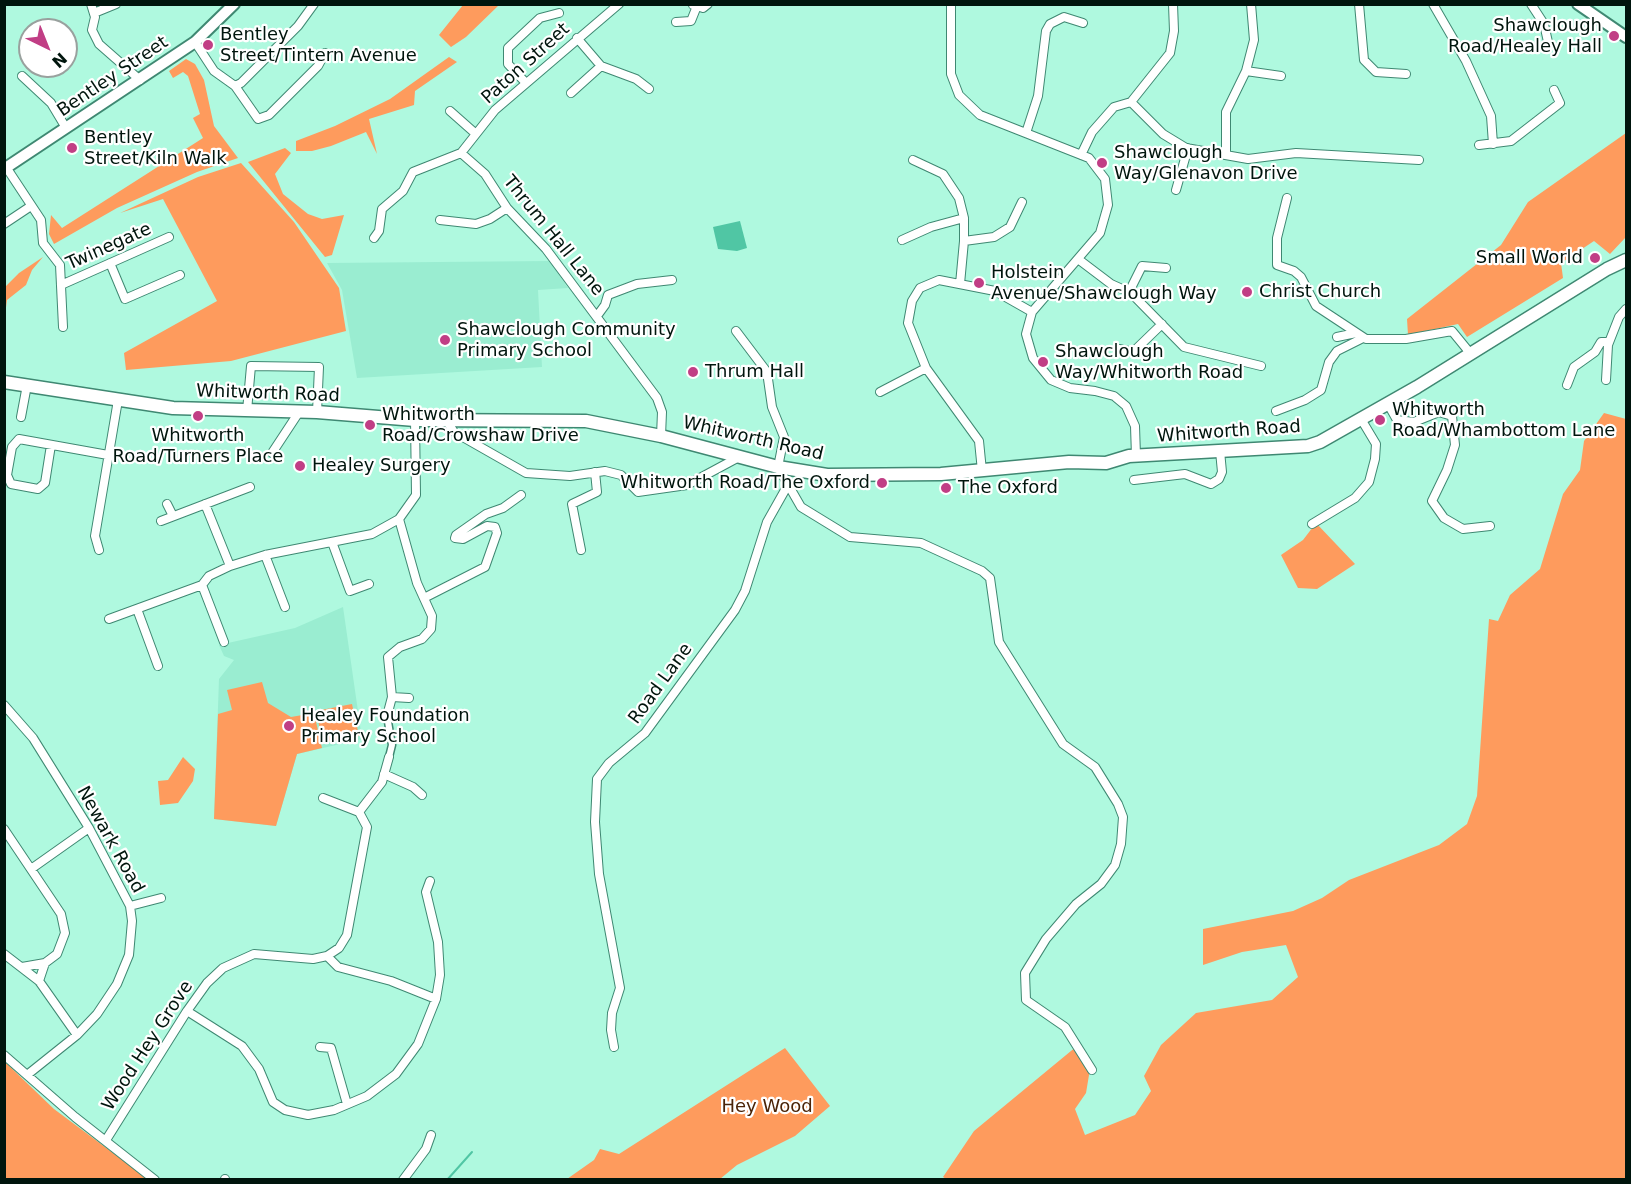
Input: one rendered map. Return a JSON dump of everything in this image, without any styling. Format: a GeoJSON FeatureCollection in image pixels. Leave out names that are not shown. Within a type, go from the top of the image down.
{"type":"FeatureCollection","features":[{"type":"Feature","properties":{"kind":"main road","name":"Whitworth Road"},"geometry":{"type":"LineString","coordinates":[[4,382],[173,408],[317,412],[415,420],[586,421],[661,436],[778,466],[827,475],[982,471],[1069,462],[1106,463],[1136,456],[1308,446],[1388,404],[1607,269],[1626,260]]}},
{"type":"Feature","properties":{"kind":"street"},"geometry":{"type":"LineString","coordinates":[[116,4],[92,9],[92,30],[99,44],[140,80]]}},
{"type":"Feature","properties":{"kind":"street","name":"Bentley Street"},"geometry":{"type":"LineString","coordinates":[[5,168],[195,42],[234,4]]}},
{"type":"Feature","properties":{"kind":"street"},"geometry":{"type":"LineString","coordinates":[[235,86],[241,83],[298,26],[314,4]]}},
{"type":"Feature","properties":{"kind":"street","name":"Paton Street"},"geometry":{"type":"LineString","coordinates":[[461,153],[495,110],[619,4]]}},
{"type":"Feature","properties":{"kind":"street"},"geometry":{"type":"LineString","coordinates":[[676,22],[691,21],[695,5],[703,8],[708,4]]}},
{"type":"Feature","properties":{"kind":"street"},"geometry":{"type":"LineString","coordinates":[[951,4],[951,74],[958,95],[980,115],[1089,158],[1105,179],[1108,205],[1100,234],[1032,312],[1026,334],[1033,358],[1051,380],[1070,388],[1114,396],[1126,406],[1135,426],[1136,456]]}},
{"type":"Feature","properties":{"kind":"street"},"geometry":{"type":"LineString","coordinates":[[1081,155],[1092,132],[1114,107],[1131,102],[1170,53],[1174,31],[1173,4]]}},
{"type":"Feature","properties":{"kind":"street"},"geometry":{"type":"LineString","coordinates":[[1226,155],[1226,112],[1246,71],[1254,40],[1251,4]]}},
{"type":"Feature","properties":{"kind":"street"},"geometry":{"type":"LineString","coordinates":[[1359,4],[1364,60],[1376,72],[1406,74]]}},
{"type":"Feature","properties":{"kind":"street"},"geometry":{"type":"LineString","coordinates":[[1433,4],[1466,61],[1491,116],[1492,144]]}},
{"type":"Feature","properties":{"kind":"street"},"geometry":{"type":"LineString","coordinates":[[1531,4],[1544,24],[1548,42]]}},
{"type":"Feature","properties":{"kind":"street"},"geometry":{"type":"LineString","coordinates":[[1578,4],[1626,37]]}},
{"type":"Feature","properties":{"kind":"street"},"geometry":{"type":"LineString","coordinates":[[526,83],[508,64],[508,48],[540,18],[559,13]]}},
{"type":"Feature","properties":{"kind":"street"},"geometry":{"type":"LineString","coordinates":[[1026,133],[1038,96],[1046,31],[1057,19],[1064,17],[1083,23]]}},
{"type":"Feature","properties":{"kind":"street"},"geometry":{"type":"LineString","coordinates":[[577,38],[601,66],[636,79],[649,89]]}},
{"type":"Feature","properties":{"kind":"street"},"geometry":{"type":"LineString","coordinates":[[195,42],[214,71],[235,86],[258,119],[269,115],[318,66],[325,53]]}},
{"type":"Feature","properties":{"kind":"street"},"geometry":{"type":"LineString","coordinates":[[571,93],[601,66]]}},
{"type":"Feature","properties":{"kind":"street"},"geometry":{"type":"LineString","coordinates":[[1246,71],[1281,76]]}},
{"type":"Feature","properties":{"kind":"street"},"geometry":{"type":"LineString","coordinates":[[24,78],[51,103],[66,128]]}},
{"type":"Feature","properties":{"kind":"street"},"geometry":{"type":"LineString","coordinates":[[1479,145],[1511,141],[1560,103],[1554,90]]}},
{"type":"Feature","properties":{"kind":"street"},"geometry":{"type":"LineString","coordinates":[[1131,102],[1163,134],[1188,148],[1248,159],[1296,153],[1419,160]]}},
{"type":"Feature","properties":{"kind":"street"},"geometry":{"type":"LineString","coordinates":[[450,111],[476,134]]}},
{"type":"Feature","properties":{"kind":"street"},"geometry":{"type":"LineString","coordinates":[[1176,189],[1188,148]]}},
{"type":"Feature","properties":{"kind":"street"},"geometry":{"type":"LineString","coordinates":[[374,238],[382,233],[382,209],[403,191],[413,172],[461,153]]}},
{"type":"Feature","properties":{"kind":"street","name":"Thrum Hall Lane"},"geometry":{"type":"LineString","coordinates":[[461,153],[485,174],[507,208],[546,249],[657,398],[662,412],[661,436]]}},
{"type":"Feature","properties":{"kind":"street"},"geometry":{"type":"LineString","coordinates":[[913,159],[943,174],[959,198],[964,218],[960,284]]}},
{"type":"Feature","properties":{"kind":"street"},"geometry":{"type":"LineString","coordinates":[[5,168],[41,220],[43,243],[60,265],[63,327]]}},
{"type":"Feature","properties":{"kind":"street"},"geometry":{"type":"LineString","coordinates":[[1287,198],[1277,238],[1276,265],[1294,271],[1305,283],[1313,304],[1364,338]]}},
{"type":"Feature","properties":{"kind":"street"},"geometry":{"type":"LineString","coordinates":[[964,241],[994,237],[1010,227],[1022,202]]}},
{"type":"Feature","properties":{"kind":"street"},"geometry":{"type":"LineString","coordinates":[[4,224],[31,206]]}},
{"type":"Feature","properties":{"kind":"street"},"geometry":{"type":"LineString","coordinates":[[440,220],[476,224],[490,219],[507,208]]}},
{"type":"Feature","properties":{"kind":"street"},"geometry":{"type":"LineString","coordinates":[[902,240],[931,227],[964,218]]}},
{"type":"Feature","properties":{"kind":"street","name":"Twinegate"},"geometry":{"type":"LineString","coordinates":[[61,285],[169,237]]}},
{"type":"Feature","properties":{"kind":"street"},"geometry":{"type":"LineString","coordinates":[[1078,259],[1111,284],[1129,292],[1184,347],[1261,366]]}},
{"type":"Feature","properties":{"kind":"street"},"geometry":{"type":"LineString","coordinates":[[110,263],[125,299],[180,275]]}},
{"type":"Feature","properties":{"kind":"street"},"geometry":{"type":"LineString","coordinates":[[1129,292],[1142,266],[1166,268]]}},
{"type":"Feature","properties":{"kind":"street"},"geometry":{"type":"LineString","coordinates":[[597,316],[605,305],[608,295],[637,284],[672,280]]}},
{"type":"Feature","properties":{"kind":"street"},"geometry":{"type":"LineString","coordinates":[[982,471],[979,441],[926,368],[908,323],[912,301],[920,288],[939,280],[995,291],[1032,312]]}},
{"type":"Feature","properties":{"kind":"street"},"geometry":{"type":"LineString","coordinates":[[1606,380],[1609,342],[1619,317],[1626,309]]}},
{"type":"Feature","properties":{"kind":"street"},"geometry":{"type":"LineString","coordinates":[[1119,349],[1133,352],[1162,324]]}},
{"type":"Feature","properties":{"kind":"street"},"geometry":{"type":"LineString","coordinates":[[736,331],[767,372],[772,407],[784,437],[778,466],[801,507],[850,537],[921,543],[982,571],[990,578],[999,642],[1045,711],[1063,744],[1095,767],[1118,804],[1123,817],[1121,844],[1115,865],[1101,884],[1068,913],[1041,946],[1025,973],[1026,1000],[1065,1027],[1092,1070]]}},
{"type":"Feature","properties":{"kind":"street"},"geometry":{"type":"LineString","coordinates":[[1276,411],[1305,400],[1321,390],[1329,362],[1337,351],[1364,338],[1406,339],[1452,332],[1470,353]]}},
{"type":"Feature","properties":{"kind":"street"},"geometry":{"type":"LineString","coordinates":[[1337,337],[1356,333]]}},
{"type":"Feature","properties":{"kind":"street"},"geometry":{"type":"LineString","coordinates":[[1567,385],[1575,368],[1594,352],[1601,342],[1609,342]]}},
{"type":"Feature","properties":{"kind":"street"},"geometry":{"type":"LineString","coordinates":[[247,411],[251,366],[319,367],[317,412]]}},
{"type":"Feature","properties":{"kind":"street"},"geometry":{"type":"LineString","coordinates":[[880,393],[926,368]]}},
{"type":"Feature","properties":{"kind":"street"},"geometry":{"type":"LineString","coordinates":[[21,417],[27,385]]}},
{"type":"Feature","properties":{"kind":"street"},"geometry":{"type":"LineString","coordinates":[[99,550],[95,536],[118,400]]}},
{"type":"Feature","properties":{"kind":"street"},"geometry":{"type":"LineString","coordinates":[[1388,404],[1397,420],[1414,422],[1439,412],[1452,416],[1455,445],[1447,470],[1432,501],[1444,518],[1463,529],[1490,526]]}},
{"type":"Feature","properties":{"kind":"street"},"geometry":{"type":"LineString","coordinates":[[272,453],[299,412]]}},
{"type":"Feature","properties":{"kind":"street"},"geometry":{"type":"LineString","coordinates":[[1312,524],[1355,498],[1369,482],[1376,444],[1361,419]]}},
{"type":"Feature","properties":{"kind":"street"},"geometry":{"type":"LineString","coordinates":[[109,619],[202,585],[209,576],[230,566],[265,555],[372,534],[399,519],[416,495],[415,420]]}},
{"type":"Feature","properties":{"kind":"street"},"geometry":{"type":"LineString","coordinates":[[446,420],[454,432],[526,473],[570,476],[605,471],[621,475],[638,492],[680,487],[738,457]]}},
{"type":"Feature","properties":{"kind":"street"},"geometry":{"type":"LineString","coordinates":[[51,445],[45,483],[38,489],[11,484],[7,475],[12,447],[19,439],[108,455]]}},
{"type":"Feature","properties":{"kind":"street"},"geometry":{"type":"LineString","coordinates":[[1134,480],[1185,474],[1211,484],[1219,479],[1222,472],[1220,451]]}},
{"type":"Feature","properties":{"kind":"street"},"geometry":{"type":"LineString","coordinates":[[581,550],[572,504],[597,492],[595,472]]}},
{"type":"Feature","properties":{"kind":"street","name":"Road Lane"},"geometry":{"type":"LineString","coordinates":[[614,1047],[611,1030],[612,1013],[620,988],[599,874],[595,813],[597,779],[609,763],[645,733],[735,610],[745,591],[767,522],[789,483]]}},
{"type":"Feature","properties":{"kind":"street"},"geometry":{"type":"LineString","coordinates":[[161,521],[250,487]]}},
{"type":"Feature","properties":{"kind":"street"},"geometry":{"type":"LineString","coordinates":[[424,598],[485,567],[497,533],[495,527],[487,526],[463,539],[455,538],[456,535],[486,514],[503,507],[521,495]]}},
{"type":"Feature","properties":{"kind":"street"},"geometry":{"type":"LineString","coordinates":[[167,504],[173,516]]}},
{"type":"Feature","properties":{"kind":"street"},"geometry":{"type":"LineString","coordinates":[[205,504],[230,566]]}},
{"type":"Feature","properties":{"kind":"street"},"geometry":{"type":"LineString","coordinates":[[359,812],[382,782],[392,746],[387,716],[392,697],[387,657],[400,647],[422,639],[431,629],[432,616],[406,550],[399,519]]}},
{"type":"Feature","properties":{"kind":"street"},"geometry":{"type":"LineString","coordinates":[[332,542],[350,591],[369,584]]}},
{"type":"Feature","properties":{"kind":"street"},"geometry":{"type":"LineString","coordinates":[[265,555],[285,607]]}},
{"type":"Feature","properties":{"kind":"street"},"geometry":{"type":"LineString","coordinates":[[202,585],[224,642]]}},
{"type":"Feature","properties":{"kind":"street"},"geometry":{"type":"LineString","coordinates":[[136,609],[158,666]]}},
{"type":"Feature","properties":{"kind":"street"},"geometry":{"type":"LineString","coordinates":[[392,697],[409,698]]}},
{"type":"Feature","properties":{"kind":"street","name":"Newark Road"},"geometry":{"type":"LineString","coordinates":[[4,705],[33,738],[89,828],[130,906],[132,938],[117,984],[98,1014],[77,1035],[27,1075]]}},
{"type":"Feature","properties":{"kind":"street"},"geometry":{"type":"LineString","coordinates":[[384,774],[413,787],[422,795]]}},
{"type":"Feature","properties":{"kind":"street"},"geometry":{"type":"LineString","coordinates":[[323,798],[359,812],[367,827],[347,935],[339,948],[327,956],[338,967],[392,981],[436,999]]}},
{"type":"Feature","properties":{"kind":"street"},"geometry":{"type":"LineString","coordinates":[[31,869],[89,828]]}},
{"type":"Feature","properties":{"kind":"street"},"geometry":{"type":"LineString","coordinates":[[4,829],[61,914],[65,933],[57,954],[45,963],[22,967]]}},
{"type":"Feature","properties":{"kind":"street"},"geometry":{"type":"LineString","coordinates":[[187,1011],[242,1046],[259,1070],[273,1102],[285,1110],[308,1115],[334,1110],[367,1096],[396,1074],[418,1044],[436,999],[440,975],[438,942],[426,892],[430,881]]}},
{"type":"Feature","properties":{"kind":"street"},"geometry":{"type":"LineString","coordinates":[[130,906],[161,898]]}},
{"type":"Feature","properties":{"kind":"street"},"geometry":{"type":"LineString","coordinates":[[4,954],[39,981],[77,1035]]}},
{"type":"Feature","properties":{"kind":"street","name":"Wood Hey Grove"},"geometry":{"type":"LineString","coordinates":[[106,1140],[187,1011],[207,983],[222,968],[254,954],[313,959],[327,956]]}},
{"type":"Feature","properties":{"kind":"street"},"geometry":{"type":"LineString","coordinates":[[39,981],[45,963]]}},
{"type":"Feature","properties":{"kind":"street"},"geometry":{"type":"LineString","coordinates":[[320,1047],[331,1048],[347,1104]]}},
{"type":"Feature","properties":{"kind":"street"},"geometry":{"type":"LineString","coordinates":[[4,1055],[155,1179]]}},
{"type":"Feature","properties":{"kind":"street"},"geometry":{"type":"LineString","coordinates":[[403,1179],[426,1149],[430,1135]]}},
{"type":"Feature","properties":{"kind":"shaded area"},"geometry":{"type":"Polygon","coordinates":[[[740,221],[747,248],[737,251],[718,249],[713,227],[740,221]]]}},
{"type":"Feature","properties":{"kind":"shaded area","name":"Shawclough Community Primary School"},"geometry":{"type":"Polygon","coordinates":[[[550,261],[568,288],[538,290],[542,367],[357,378],[342,290],[327,263],[550,261]]]}},
{"type":"Feature","properties":{"kind":"shaded area","name":"Healey Foundation Primary School"},"geometry":{"type":"Polygon","coordinates":[[[343,607],[362,739],[297,754],[276,826],[214,819],[219,679],[234,660],[224,656],[219,645],[295,628],[343,607]]]}},
{"type":"Feature","properties":{"kind":"green space"},"geometry":{"type":"Polygon","coordinates":[[[463,5],[499,5],[466,37],[451,47],[439,35],[463,5]]]}},
{"type":"Feature","properties":{"kind":"green space"},"geometry":{"type":"Polygon","coordinates":[[[449,57],[457,62],[415,91],[414,105],[369,119],[377,154],[366,132],[331,146],[312,151],[296,151],[296,141],[335,126],[390,99],[449,57]]]}},
{"type":"Feature","properties":{"kind":"green space"},"geometry":{"type":"Polygon","coordinates":[[[186,59],[195,64],[204,80],[214,126],[238,158],[197,172],[117,208],[54,244],[49,234],[51,215],[62,228],[203,138],[193,118],[200,114],[188,76],[183,72],[173,78],[169,71],[186,59]]]}},
{"type":"Feature","properties":{"kind":"green space"},"geometry":{"type":"Polygon","coordinates":[[[1626,133],[1626,237],[1610,254],[1594,241],[1561,263],[1563,278],[1467,337],[1458,324],[1408,335],[1407,319],[1501,245],[1528,202],[1626,133]]]}},
{"type":"Feature","properties":{"kind":"green space"},"geometry":{"type":"Polygon","coordinates":[[[285,148],[291,153],[275,174],[283,194],[308,214],[322,219],[344,215],[332,255],[325,257],[248,162],[285,148]]]}},
{"type":"Feature","properties":{"kind":"green space"},"geometry":{"type":"Polygon","coordinates":[[[241,163],[294,222],[339,288],[346,331],[231,361],[126,370],[124,353],[217,301],[163,199],[120,213],[198,177],[241,163]]]}},
{"type":"Feature","properties":{"kind":"green space"},"geometry":{"type":"Polygon","coordinates":[[[43,257],[32,270],[26,285],[7,300],[5,315],[5,287],[19,273],[43,257]]]}},
{"type":"Feature","properties":{"kind":"green space"},"geometry":{"type":"Polygon","coordinates":[[[1604,413],[1626,419],[1626,1179],[948,1180],[943,1177],[974,1131],[1077,1046],[1090,1069],[1086,1093],[1075,1109],[1085,1135],[1135,1115],[1151,1091],[1144,1076],[1161,1045],[1196,1013],[1272,1000],[1298,977],[1286,945],[1242,952],[1203,965],[1203,929],[1293,911],[1322,898],[1349,880],[1439,845],[1467,824],[1477,796],[1489,619],[1498,621],[1510,595],[1540,569],[1563,494],[1580,470],[1584,441],[1604,413]]]}},
{"type":"Feature","properties":{"kind":"green space"},"geometry":{"type":"Polygon","coordinates":[[[1316,523],[1355,564],[1317,589],[1298,588],[1281,555],[1303,540],[1316,523]]]}},
{"type":"Feature","properties":{"kind":"green space"},"geometry":{"type":"Polygon","coordinates":[[[262,682],[268,703],[291,717],[314,713],[322,748],[297,754],[276,826],[214,819],[218,714],[232,710],[227,690],[262,682]]]}},
{"type":"Feature","properties":{"kind":"green space"},"geometry":{"type":"Polygon","coordinates":[[[352,704],[359,736],[323,743],[316,711],[352,704]]]}},
{"type":"Feature","properties":{"kind":"green space"},"geometry":{"type":"Polygon","coordinates":[[[183,757],[195,769],[193,781],[178,803],[160,805],[158,781],[168,780],[183,757]]]}},
{"type":"Feature","properties":{"kind":"green space","name":"Hey Wood"},"geometry":{"type":"Polygon","coordinates":[[[785,1048],[830,1106],[795,1136],[737,1165],[720,1179],[567,1179],[594,1160],[600,1149],[619,1154],[785,1048]]]}},
{"type":"Feature","properties":{"kind":"green space"},"geometry":{"type":"Polygon","coordinates":[[[4,1061],[54,1109],[148,1179],[5,1179],[4,1061]]]}},
{"type":"Feature","properties":{"kind":"waterway"},"geometry":{"type":"LineString","coordinates":[[447,1180],[472,1152]]}},
{"type":"Feature","properties":{"kind":"place","name":"Shawclough Road/Healey Hall"},"geometry":{"type":"Point","coordinates":[1614,36]}},
{"type":"Feature","properties":{"kind":"place","name":"Bentley Street/Tintern Avenue"},"geometry":{"type":"Point","coordinates":[208,45]}},
{"type":"Feature","properties":{"kind":"place","name":"Bentley Street/Kiln Walk"},"geometry":{"type":"Point","coordinates":[72,148]}},
{"type":"Feature","properties":{"kind":"place","name":"Shawclough Way/Glenavon Drive"},"geometry":{"type":"Point","coordinates":[1102,163]}},
{"type":"Feature","properties":{"kind":"place","name":"Small World"},"geometry":{"type":"Point","coordinates":[1595,258]}},
{"type":"Feature","properties":{"kind":"place","name":"Holstein Avenue/Shawclough Way"},"geometry":{"type":"Point","coordinates":[979,283]}},
{"type":"Feature","properties":{"kind":"place","name":"Christ Church"},"geometry":{"type":"Point","coordinates":[1247,292]}},
{"type":"Feature","properties":{"kind":"place","name":"Shawclough Community Primary School"},"geometry":{"type":"Point","coordinates":[445,340]}},
{"type":"Feature","properties":{"kind":"place","name":"Shawclough Way/Whitworth Road"},"geometry":{"type":"Point","coordinates":[1043,362]}},
{"type":"Feature","properties":{"kind":"place","name":"Thrum Hall"},"geometry":{"type":"Point","coordinates":[693,372]}},
{"type":"Feature","properties":{"kind":"place","name":"Whitworth Road/Turners Place"},"geometry":{"type":"Point","coordinates":[198,416]}},
{"type":"Feature","properties":{"kind":"place","name":"Whitworth Road/Whambottom Lane"},"geometry":{"type":"Point","coordinates":[1380,420]}},
{"type":"Feature","properties":{"kind":"place","name":"Whitworth Road/Crowshaw Drive"},"geometry":{"type":"Point","coordinates":[370,425]}},
{"type":"Feature","properties":{"kind":"place","name":"Healey Surgery"},"geometry":{"type":"Point","coordinates":[300,466]}},
{"type":"Feature","properties":{"kind":"place","name":"Whitworth Road/The Oxford"},"geometry":{"type":"Point","coordinates":[882,483]}},
{"type":"Feature","properties":{"kind":"place","name":"The Oxford"},"geometry":{"type":"Point","coordinates":[946,488]}},
{"type":"Feature","properties":{"kind":"place","name":"Healey Foundation Primary School"},"geometry":{"type":"Point","coordinates":[289,726]}}]}
